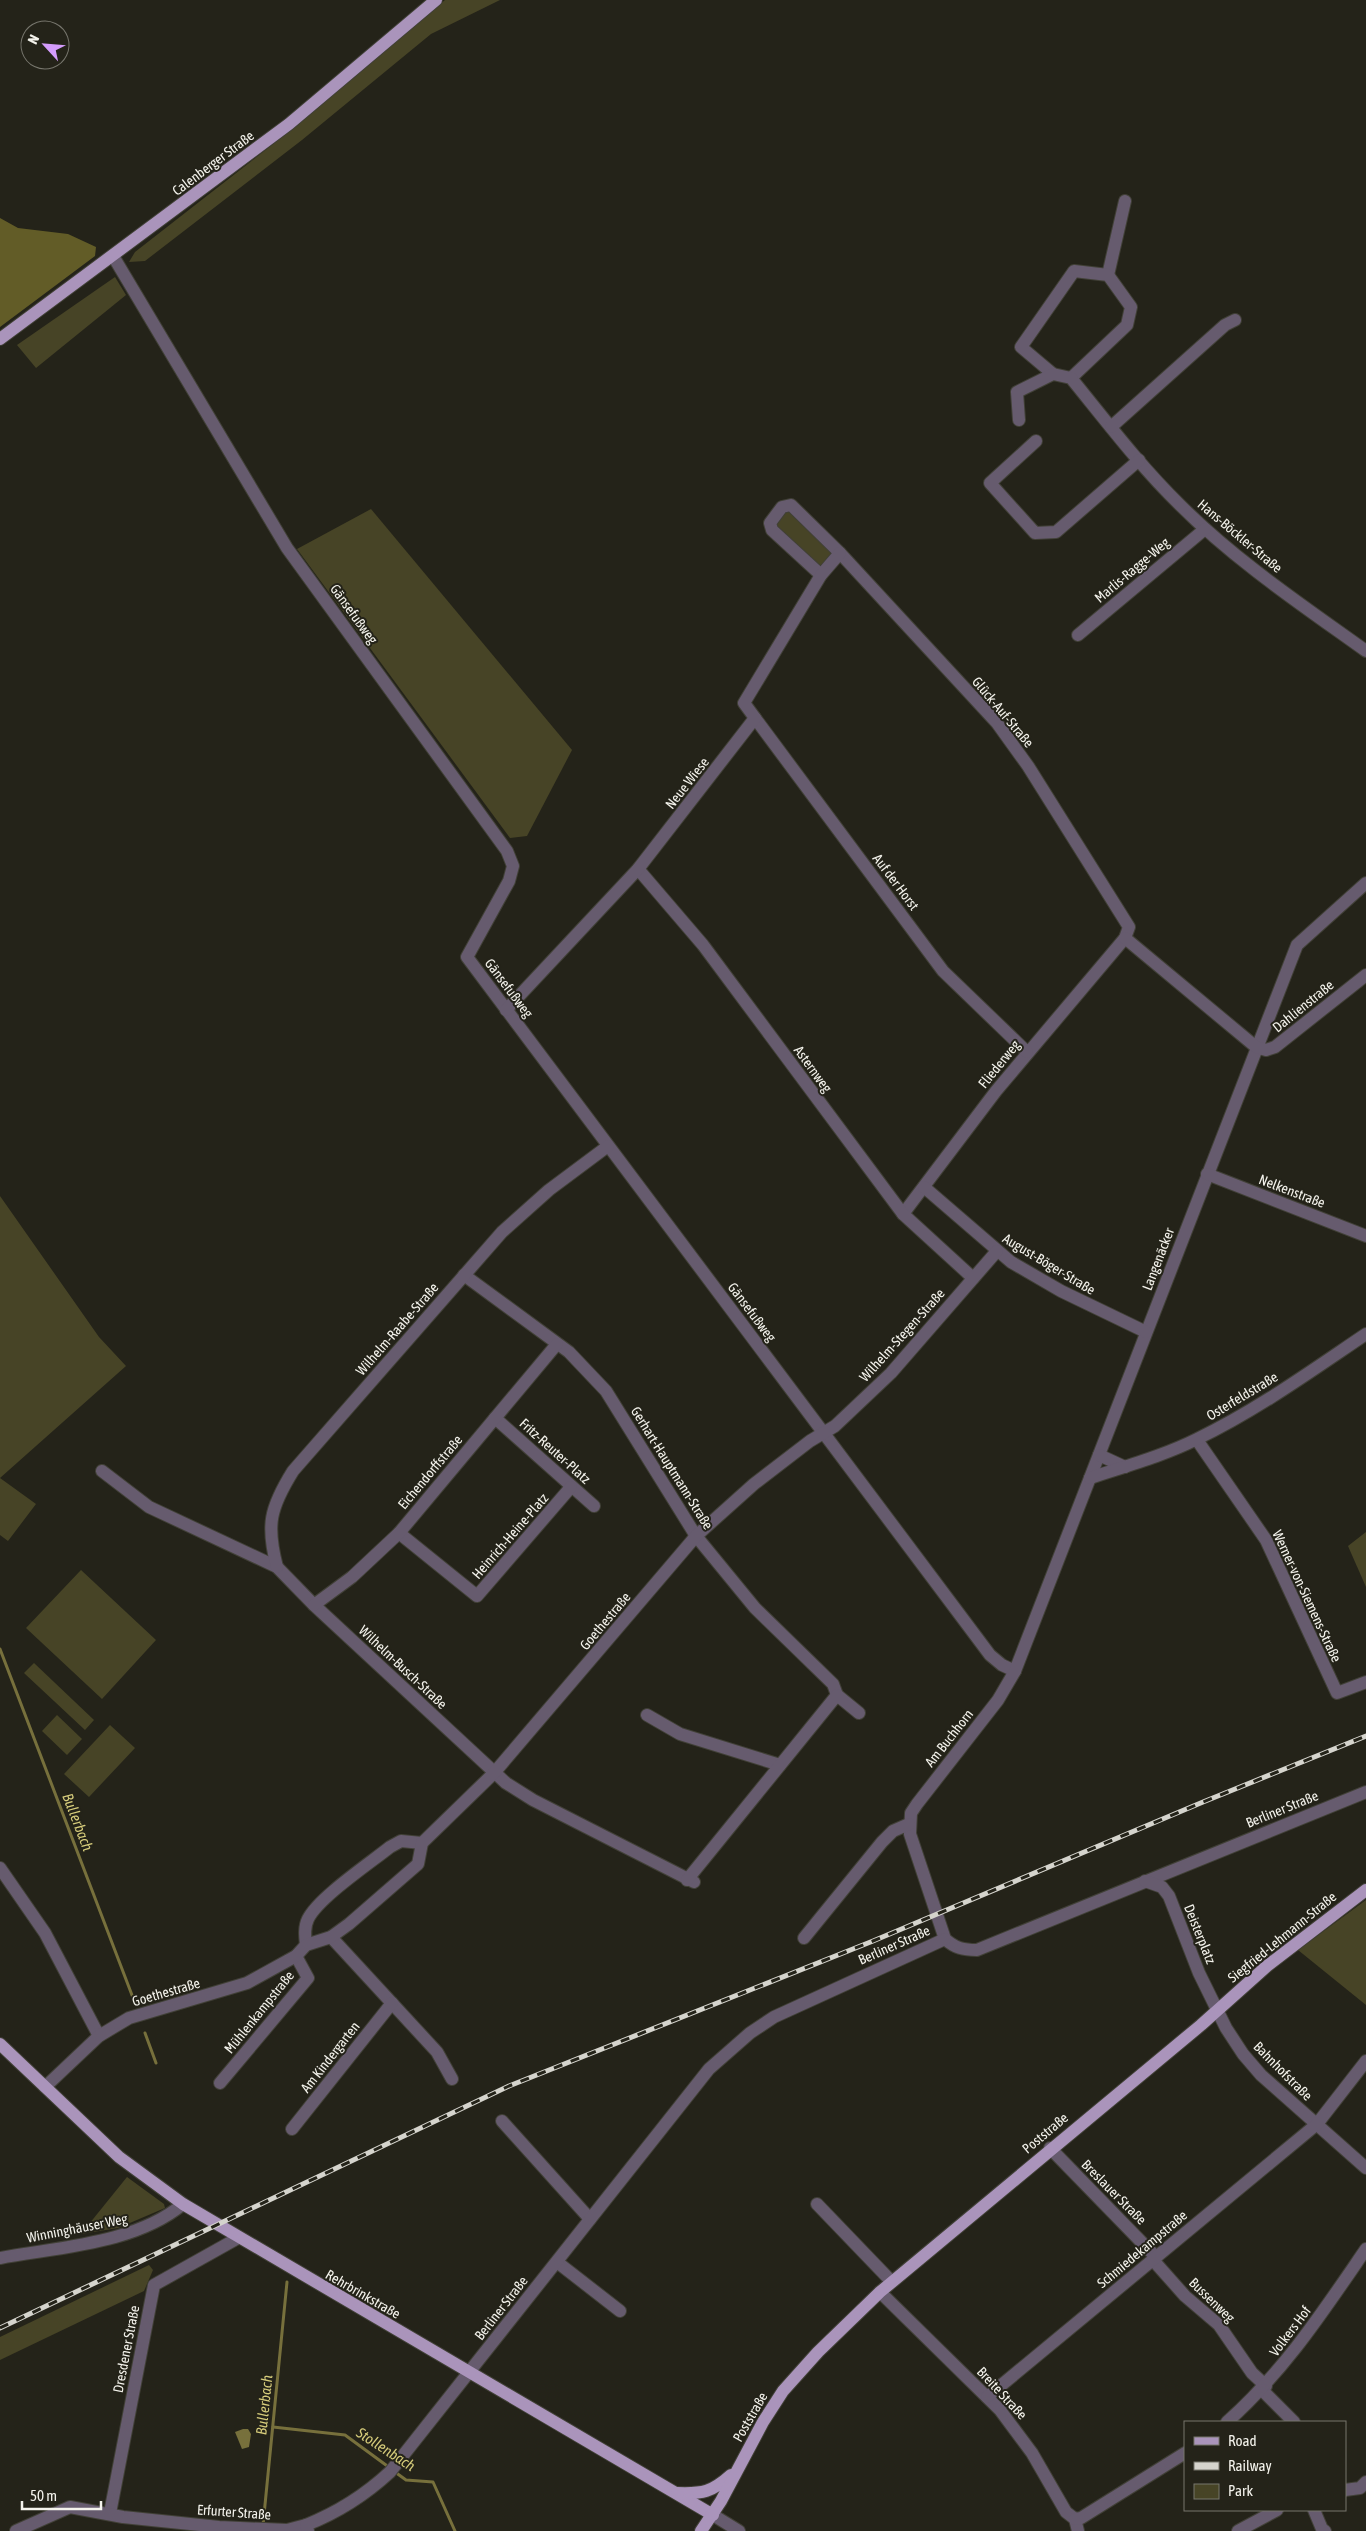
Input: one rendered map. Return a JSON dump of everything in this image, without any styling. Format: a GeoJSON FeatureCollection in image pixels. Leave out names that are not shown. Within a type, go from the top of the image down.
{"type":"FeatureCollection","features":[{"type":"Feature","properties":{"kind":"main road","name":"Calenberger Straße"},"geometry":{"type":"LineString","coordinates":[[0,339],[288,124],[436,0]]}},
{"type":"Feature","properties":{"kind":"main road","name":"Siegfried-Lehmann-Straße"},"geometry":{"type":"LineString","coordinates":[[1218,2009],[1268,1966],[1366,1890]]}},
{"type":"Feature","properties":{"kind":"main road","name":"Poststraße"},"geometry":{"type":"LineString","coordinates":[[701,2531],[713,2515],[783,2391],[818,2352],[891,2281],[1218,2009]]}},
{"type":"Feature","properties":{"kind":"main road","name":"Rehrbrinkstraße"},"geometry":{"type":"LineString","coordinates":[[0,2044],[119,2157],[183,2204],[713,2515]]}},
{"type":"Feature","properties":{"kind":"main road"},"geometry":{"type":"LineString","coordinates":[[675,2493],[698,2493],[718,2487],[739,2468]]}},
{"type":"Feature","properties":{"kind":"street"},"geometry":{"type":"LineString","coordinates":[[1108,274],[1074,271],[1021,347],[1053,374],[1071,378],[1126,325],[1131,307],[1108,274],[1125,201]]}},
{"type":"Feature","properties":{"kind":"street","name":"Gänsefußweg"},"geometry":{"type":"LineString","coordinates":[[113,256],[287,548],[508,850],[513,866],[509,881],[467,957],[990,1655],[1002,1665],[1015,1672]]}},
{"type":"Feature","properties":{"kind":"street"},"geometry":{"type":"LineString","coordinates":[[1111,427],[1225,325],[1235,320]]}},
{"type":"Feature","properties":{"kind":"street"},"geometry":{"type":"LineString","coordinates":[[1019,420],[1016,392],[1053,374]]}},
{"type":"Feature","properties":{"kind":"street","name":"Hans-Böckler-Straße"},"geometry":{"type":"LineString","coordinates":[[1071,378],[1164,489],[1205,529],[1264,577],[1366,651]]}},
{"type":"Feature","properties":{"kind":"street"},"geometry":{"type":"LineString","coordinates":[[1036,441],[990,483],[1035,533],[1056,532],[1139,460]]}},
{"type":"Feature","properties":{"kind":"street","name":"Glück-Auf-Straße"},"geometry":{"type":"LineString","coordinates":[[821,575],[772,530],[770,523],[782,507],[791,505],[840,553],[997,723],[1028,766],[1128,927],[1125,938]]}},
{"type":"Feature","properties":{"kind":"street","name":"Marlis-Ragge-Weg"},"geometry":{"type":"LineString","coordinates":[[1078,635],[1205,529]]}},
{"type":"Feature","properties":{"kind":"street"},"geometry":{"type":"LineString","coordinates":[[755,718],[744,702],[821,575],[840,553]]}},
{"type":"Feature","properties":{"kind":"street","name":"Neue Wiese"},"geometry":{"type":"LineString","coordinates":[[506,1010],[638,869],[755,718]]}},
{"type":"Feature","properties":{"kind":"street","name":"Auf der Horst"},"geometry":{"type":"LineString","coordinates":[[755,718],[943,970],[1026,1052]]}},
{"type":"Feature","properties":{"kind":"street","name":"Asternweg"},"geometry":{"type":"LineString","coordinates":[[638,869],[703,945],[903,1214],[974,1278]]}},
{"type":"Feature","properties":{"kind":"street","name":"Langenäcker"},"geometry":{"type":"LineString","coordinates":[[1015,1672],[1297,944],[1366,883]]}},
{"type":"Feature","properties":{"kind":"street"},"geometry":{"type":"LineString","coordinates":[[1125,938],[1256,1047]]}},
{"type":"Feature","properties":{"kind":"street","name":"Fliederweg"},"geometry":{"type":"LineString","coordinates":[[903,1214],[1026,1052],[1125,938]]}},
{"type":"Feature","properties":{"kind":"street","name":"Dahlienstraße"},"geometry":{"type":"LineString","coordinates":[[1256,1047],[1266,1050],[1275,1047],[1366,975]]}},
{"type":"Feature","properties":{"kind":"street","name":"Wilhelm-Raabe-Straße"},"geometry":{"type":"LineString","coordinates":[[277,1567],[270,1540],[272,1515],[280,1491],[293,1471],[502,1232],[549,1190],[608,1146]]}},
{"type":"Feature","properties":{"kind":"street","name":"Nelkenstraße"},"geometry":{"type":"LineString","coordinates":[[1207,1174],[1366,1236]]}},
{"type":"Feature","properties":{"kind":"street","name":"August-Böger-Straße"},"geometry":{"type":"LineString","coordinates":[[924,1187],[997,1251],[1060,1291],[1146,1332]]}},
{"type":"Feature","properties":{"kind":"street","name":"Wilhelm-Stegen-Straße"},"geometry":{"type":"LineString","coordinates":[[824,1433],[835,1426],[891,1373],[997,1251]]}},
{"type":"Feature","properties":{"kind":"street","name":"Gerhart-Hauptmann-Straße"},"geometry":{"type":"LineString","coordinates":[[464,1275],[569,1352],[606,1391],[696,1536],[755,1608],[833,1684],[837,1695],[859,1713]]}},
{"type":"Feature","properties":{"kind":"street","name":"Osterfeldstraße"},"geometry":{"type":"LineString","coordinates":[[1090,1478],[1147,1460],[1196,1440],[1266,1401],[1366,1334]]}},
{"type":"Feature","properties":{"kind":"street","name":"Eichendorffstraße"},"geometry":{"type":"LineString","coordinates":[[314,1606],[352,1577],[399,1533],[557,1344]]}},
{"type":"Feature","properties":{"kind":"street","name":"Fritz-Reuter-Platz"},"geometry":{"type":"LineString","coordinates":[[495,1418],[594,1506]]}},
{"type":"Feature","properties":{"kind":"street","name":"Goethestraße"},"geometry":{"type":"LineString","coordinates":[[45,2087],[100,2036],[129,2018],[247,1983],[296,1956],[306,1945],[331,1937],[349,1924],[418,1864],[422,1843],[494,1773],[696,1536],[754,1484],[824,1433]]}},
{"type":"Feature","properties":{"kind":"street","name":"Werner-von-Siemens-Straße"},"geometry":{"type":"LineString","coordinates":[[1196,1440],[1266,1540],[1337,1693],[1366,1682]]}},
{"type":"Feature","properties":{"kind":"street"},"geometry":{"type":"LineString","coordinates":[[1099,1455],[1125,1466]]}},
{"type":"Feature","properties":{"kind":"street","name":"Wilhelm-Busch-Straße"},"geometry":{"type":"LineString","coordinates":[[102,1471],[149,1507],[277,1567],[314,1606],[494,1773],[533,1800],[691,1881],[780,1765]]}},
{"type":"Feature","properties":{"kind":"street","name":"Heinrich-Heine-Platz"},"geometry":{"type":"LineString","coordinates":[[399,1533],[476,1596],[571,1487]]}},
{"type":"Feature","properties":{"kind":"street","name":"Am Buchhorn"},"geometry":{"type":"LineString","coordinates":[[909,1824],[917,1804],[998,1700],[1015,1672]]}},
{"type":"Feature","properties":{"kind":"street"},"geometry":{"type":"LineString","coordinates":[[647,1715],[680,1734],[780,1765],[837,1695]]}},
{"type":"Feature","properties":{"kind":"street","name":"Berliner Straße"},"geometry":{"type":"LineString","coordinates":[[393,2468],[709,2069],[750,2033],[774,2017],[945,1939],[954,1946],[965,1950],[976,1950],[1366,1792]]}},
{"type":"Feature","properties":{"kind":"street"},"geometry":{"type":"LineString","coordinates":[[804,1938],[882,1842],[893,1831],[909,1824],[913,1851],[945,1939]]}},
{"type":"Feature","properties":{"kind":"street"},"geometry":{"type":"LineString","coordinates":[[306,1945],[304,1932],[314,1911],[390,1847],[401,1841],[422,1843]]}},
{"type":"Feature","properties":{"kind":"street"},"geometry":{"type":"LineString","coordinates":[[0,1868],[44,1933],[100,2036]]}},
{"type":"Feature","properties":{"kind":"street","name":"Deisterplatz"},"geometry":{"type":"LineString","coordinates":[[1145,1881],[1162,1887],[1169,1896],[1200,1973],[1218,2009]]}},
{"type":"Feature","properties":{"kind":"street"},"geometry":{"type":"LineString","coordinates":[[331,1937],[437,2052],[452,2079]]}},
{"type":"Feature","properties":{"kind":"street","name":"Mühlenkampstraße"},"geometry":{"type":"LineString","coordinates":[[220,2083],[308,1978],[296,1956]]}},
{"type":"Feature","properties":{"kind":"street","name":"Am Kindergarten"},"geometry":{"type":"LineString","coordinates":[[292,2129],[392,2003]]}},
{"type":"Feature","properties":{"kind":"street","name":"Bahnhofstraße"},"geometry":{"type":"LineString","coordinates":[[1218,2009],[1226,2028],[1248,2061],[1261,2075],[1366,2168]]}},
{"type":"Feature","properties":{"kind":"street","name":"Bahnhofstraße"},"geometry":{"type":"LineString","coordinates":[[1317,2124],[1366,2061]]}},
{"type":"Feature","properties":{"kind":"street"},"geometry":{"type":"LineString","coordinates":[[502,2121],[590,2219]]}},
{"type":"Feature","properties":{"kind":"street","name":"Schmiedekampstraße"},"geometry":{"type":"LineString","coordinates":[[987,2397],[1317,2124]]}},
{"type":"Feature","properties":{"kind":"street","name":"Breslauer Straße"},"geometry":{"type":"LineString","coordinates":[[1050,2148],[1154,2258]]}},
{"type":"Feature","properties":{"kind":"street","name":"Winninghäuser Weg"},"geometry":{"type":"LineString","coordinates":[[0,2258],[137,2232],[169,2216],[183,2204]]}},
{"type":"Feature","properties":{"kind":"street"},"geometry":{"type":"LineString","coordinates":[[817,2204],[891,2281]]}},
{"type":"Feature","properties":{"kind":"street","name":"Dresdener Straße"},"geometry":{"type":"LineString","coordinates":[[110,2513],[154,2285],[238,2238]]}},
{"type":"Feature","properties":{"kind":"street","name":"Volkers Hof"},"geometry":{"type":"LineString","coordinates":[[1228,2421],[1264,2388],[1297,2348],[1366,2250]]}},
{"type":"Feature","properties":{"kind":"street","name":"Bussenweg"},"geometry":{"type":"LineString","coordinates":[[1154,2258],[1185,2296],[1219,2325],[1252,2373],[1293,2421]]}},
{"type":"Feature","properties":{"kind":"street"},"geometry":{"type":"LineString","coordinates":[[557,2262],[620,2311]]}},
{"type":"Feature","properties":{"kind":"street","name":"Breite Straße"},"geometry":{"type":"LineString","coordinates":[[880,2292],[987,2397],[1015,2429],[1076,2525]]}},
{"type":"Feature","properties":{"kind":"street"},"geometry":{"type":"LineString","coordinates":[[1076,2525],[1081,2518],[1184,2454]]}},
{"type":"Feature","properties":{"kind":"street","name":"Erfurter Straße"},"geometry":{"type":"LineString","coordinates":[[17,2531],[70,2508],[110,2513],[165,2526],[287,2530],[307,2528],[356,2501],[393,2468]]}},
{"type":"Feature","properties":{"kind":"street"},"geometry":{"type":"LineString","coordinates":[[1346,2490],[1360,2488],[1366,2482]]}},
{"type":"Feature","properties":{"kind":"street"},"geometry":{"type":"LineString","coordinates":[[1238,2531],[1275,2511]]}},
{"type":"Feature","properties":{"kind":"street"},"geometry":{"type":"LineString","coordinates":[[1314,2511],[1322,2529],[1325,2531]]}},
{"type":"Feature","properties":{"kind":"street","name":"Rehrbrinkstraße"},"geometry":{"type":"LineString","coordinates":[[713,2515],[739,2531]]}},
{"type":"Feature","properties":{"kind":"green space"},"geometry":{"type":"Polygon","coordinates":[[[445,0],[500,0],[431,34],[302,140],[145,261],[129,262],[135,252],[286,134],[445,0]]]}},
{"type":"Feature","properties":{"kind":"green space"},"geometry":{"type":"Polygon","coordinates":[[[115,277],[126,295],[36,368],[17,345],[115,277]]]}},
{"type":"Feature","properties":{"kind":"green space"},"geometry":{"type":"Polygon","coordinates":[[[791,505],[840,553],[821,575],[772,530],[791,505]]]}},
{"type":"Feature","properties":{"kind":"green space"},"geometry":{"type":"Polygon","coordinates":[[[371,509],[572,750],[527,836],[510,838],[297,549],[371,509]]]}},
{"type":"Feature","properties":{"kind":"green space"},"geometry":{"type":"Polygon","coordinates":[[[0,1196],[99,1337],[126,1366],[0,1478],[0,1196]]]}},
{"type":"Feature","properties":{"kind":"green space"},"geometry":{"type":"Polygon","coordinates":[[[0,1478],[36,1504],[8,1541],[0,1535],[0,1478]]]}},
{"type":"Feature","properties":{"kind":"green space"},"geometry":{"type":"Polygon","coordinates":[[[1366,1532],[1366,1587],[1348,1546],[1366,1532]]]}},
{"type":"Feature","properties":{"kind":"green space"},"geometry":{"type":"Polygon","coordinates":[[[81,1570],[156,1640],[102,1699],[26,1628],[81,1570]]]}},
{"type":"Feature","properties":{"kind":"green space"},"geometry":{"type":"Polygon","coordinates":[[[34,1663],[94,1720],[85,1730],[24,1673],[34,1663]]]}},
{"type":"Feature","properties":{"kind":"green space"},"geometry":{"type":"Polygon","coordinates":[[[57,1715],[82,1739],[67,1755],[42,1731],[57,1715]]]}},
{"type":"Feature","properties":{"kind":"green space"},"geometry":{"type":"Polygon","coordinates":[[[110,1725],[135,1748],[89,1797],[64,1774],[110,1725]]]}},
{"type":"Feature","properties":{"kind":"green space"},"geometry":{"type":"Polygon","coordinates":[[[1366,1900],[1366,2005],[1298,1950],[1366,1900]]]}},
{"type":"Feature","properties":{"kind":"green space"},"geometry":{"type":"Polygon","coordinates":[[[127,2177],[164,2204],[165,2208],[118,2228],[81,2234],[127,2177]]]}},
{"type":"Feature","properties":{"kind":"green space"},"geometry":{"type":"Polygon","coordinates":[[[149,2265],[153,2270],[144,2291],[0,2360],[0,2337],[149,2265]]]}},
{"type":"Feature","properties":{"kind":"shaded area"},"geometry":{"type":"Polygon","coordinates":[[[0,218],[18,228],[68,234],[96,247],[95,256],[0,327],[0,218]]]}},
{"type":"Feature","properties":{"kind":"shaded area"},"geometry":{"type":"Polygon","coordinates":[[[248,2429],[251,2434],[249,2447],[242,2449],[235,2432],[248,2429]]]}},
{"type":"Feature","properties":{"kind":"waterway","name":"Bullerbach"},"geometry":{"type":"LineString","coordinates":[[0,1649],[135,2003]]}},
{"type":"Feature","properties":{"kind":"waterway","name":"Bullerbach"},"geometry":{"type":"LineString","coordinates":[[145,2033],[156,2063]]}},
{"type":"Feature","properties":{"kind":"waterway","name":"Bullerbach"},"geometry":{"type":"LineString","coordinates":[[263,2525],[287,2282]]}},
{"type":"Feature","properties":{"kind":"waterway","name":"Stollenbach"},"geometry":{"type":"LineString","coordinates":[[273,2427],[345,2435],[390,2468]]}},
{"type":"Feature","properties":{"kind":"waterway","name":"Stollenbach"},"geometry":{"type":"LineString","coordinates":[[395,2472],[406,2480],[433,2482],[455,2531]]}},
{"type":"Feature","properties":{"kind":"railway"},"geometry":{"type":"LineString","coordinates":[[0,2328],[509,2086],[873,1941],[1203,1802],[1366,1736]]}}]}
